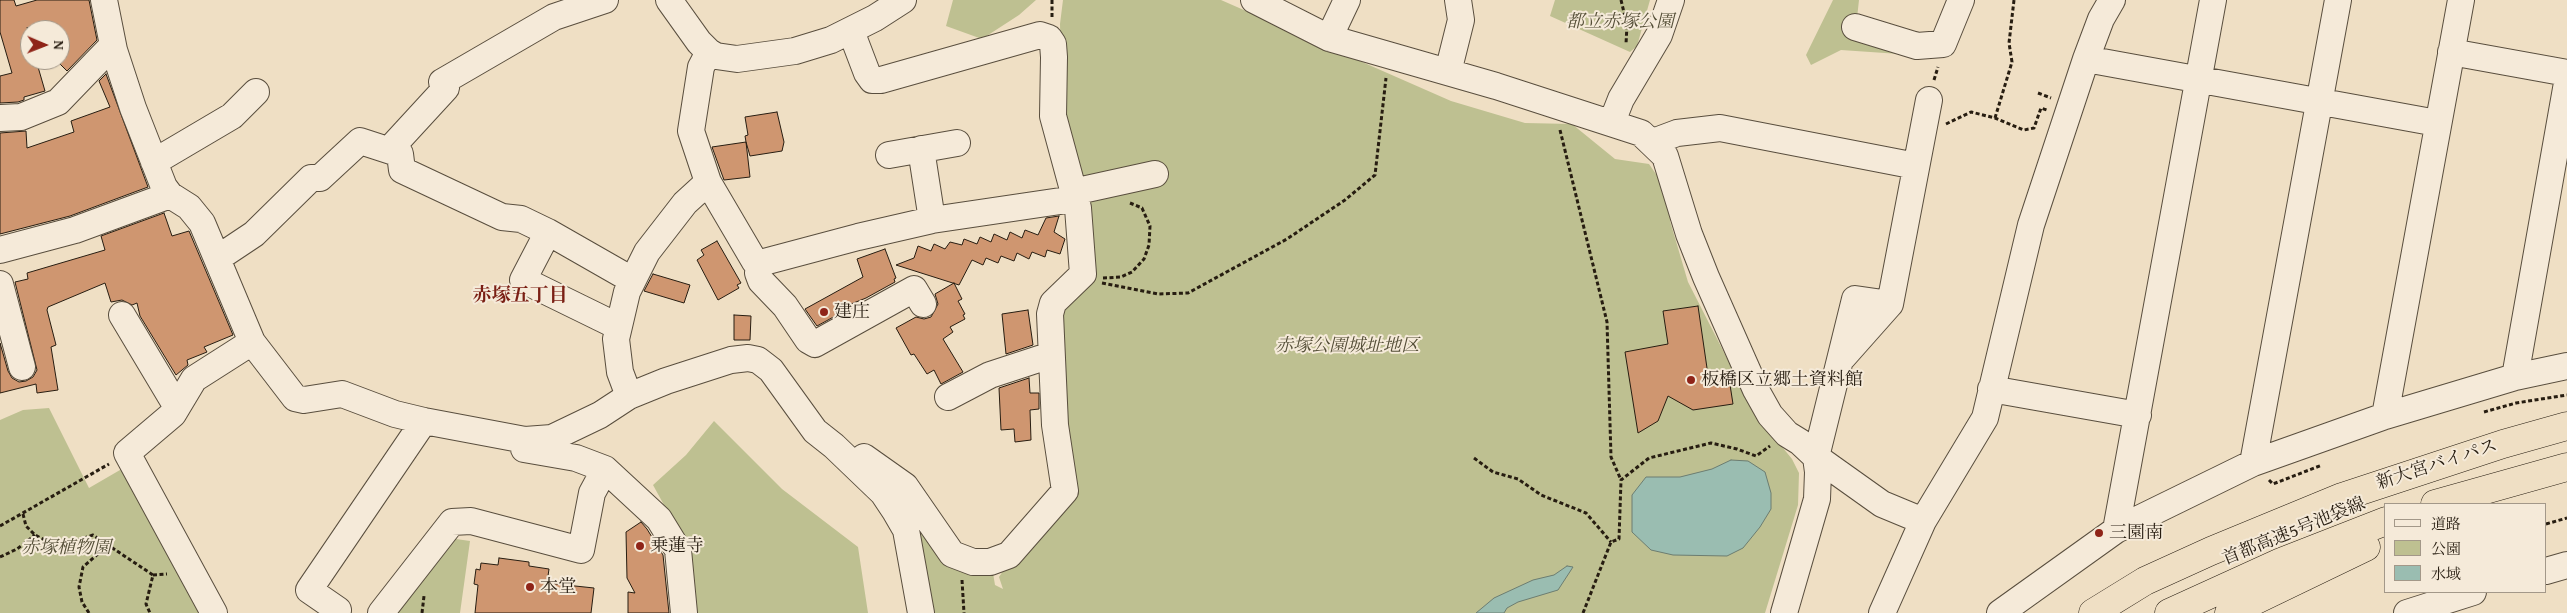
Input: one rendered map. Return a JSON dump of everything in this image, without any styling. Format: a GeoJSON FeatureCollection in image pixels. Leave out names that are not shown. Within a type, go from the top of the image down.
{"type":"FeatureCollection","features":[{"type":"Feature","properties":{"kind":"highway","name":"新大宮バイパス"},"geometry":{"type":"LineString","coordinates":[[2093,613],[2145,582],[2211,551],[2342,497],[2503,444],[2567,426]]}},
{"type":"Feature","properties":{"kind":"highway","name":"首都高速5号池袋線"},"geometry":{"type":"LineString","coordinates":[[2112,613],[2217,563],[2350,508],[2423,482],[2567,441]]}},
{"type":"Feature","properties":{"kind":"highway"},"geometry":{"type":"LineString","coordinates":[[2439,503],[2567,467]]}},
{"type":"Feature","properties":{"kind":"highway"},"geometry":{"type":"LineString","coordinates":[[2489,503],[2567,481]]}},
{"type":"Feature","properties":{"kind":"highway","name":"首都高速5号池袋線"},"geometry":{"type":"LineString","coordinates":[[2169,613],[2282,562],[2384,522]]}},
{"type":"Feature","properties":{"kind":"highway"},"geometry":{"type":"LineString","coordinates":[[2229,613],[2290,582],[2384,540]]}},
{"type":"Feature","properties":{"kind":"street"},"geometry":{"type":"LineString","coordinates":[[104,0],[112,44],[133,108],[164,187],[170,195],[189,207],[202,223],[252,342],[295,398],[304,400],[342,394],[395,414],[424,421],[525,440],[552,438],[600,415],[629,396],[666,381],[731,360],[748,358],[758,360],[771,370],[815,432],[834,446],[883,493],[906,530],[921,613]]}},
{"type":"Feature","properties":{"kind":"street"},"geometry":{"type":"LineString","coordinates":[[390,150],[446,88],[442,82],[554,17],[605,0]]}},
{"type":"Feature","properties":{"kind":"street"},"geometry":{"type":"LineString","coordinates":[[668,0],[708,52],[716,56],[737,59],[772,56],[808,48],[851,30],[870,9],[903,0]]}},
{"type":"Feature","properties":{"kind":"street"},"geometry":{"type":"LineString","coordinates":[[1254,0],[1329,38],[1448,72],[1642,133],[1665,156],[1689,234],[1706,277],[1756,390],[1770,416],[1787,434],[1800,442],[1816,457],[1882,504],[1923,521]]}},
{"type":"Feature","properties":{"kind":"street"},"geometry":{"type":"LineString","coordinates":[[1329,38],[1347,0]]}},
{"type":"Feature","properties":{"kind":"street"},"geometry":{"type":"LineString","coordinates":[[1448,72],[1460,20],[1458,0]]}},
{"type":"Feature","properties":{"kind":"street"},"geometry":{"type":"LineString","coordinates":[[1612,122],[1620,99],[1659,35],[1672,0]]}},
{"type":"Feature","properties":{"kind":"street"},"geometry":{"type":"LineString","coordinates":[[1855,27],[1917,46],[1943,44],[1961,0]]}},
{"type":"Feature","properties":{"kind":"street"},"geometry":{"type":"LineString","coordinates":[[1882,613],[1923,521],[1985,418],[2031,225],[2086,59],[2101,19],[2112,0]]}},
{"type":"Feature","properties":{"kind":"street"},"geometry":{"type":"LineString","coordinates":[[2116,530],[2213,0]]}},
{"type":"Feature","properties":{"kind":"street"},"geometry":{"type":"LineString","coordinates":[[2253,463],[2338,0]]}},
{"type":"Feature","properties":{"kind":"street"},"geometry":{"type":"LineString","coordinates":[[2385,416],[2437,122],[2461,0]]}},
{"type":"Feature","properties":{"kind":"street"},"geometry":{"type":"LineString","coordinates":[[834,446],[852,448],[905,486],[946,548],[952,554],[973,562],[990,562],[1009,555],[1065,491],[1055,425],[1051,355],[1053,303],[1081,276],[1078,208],[1073,196],[1053,116],[1054,57],[1053,44],[1049,38],[1040,35],[881,80],[872,80],[867,73],[851,30]]}},
{"type":"Feature","properties":{"kind":"street"},"geometry":{"type":"LineString","coordinates":[[0,118],[21,117],[58,102],[112,44]]}},
{"type":"Feature","properties":{"kind":"street"},"geometry":{"type":"LineString","coordinates":[[708,52],[701,67],[691,131],[708,182],[752,259],[760,262],[932,220],[1073,196],[1155,174]]}},
{"type":"Feature","properties":{"kind":"street"},"geometry":{"type":"LineString","coordinates":[[2451,52],[2567,73]]}},
{"type":"Feature","properties":{"kind":"street"},"geometry":{"type":"LineString","coordinates":[[2086,59],[2437,122]]}},
{"type":"Feature","properties":{"kind":"street"},"geometry":{"type":"LineString","coordinates":[[2515,378],[2567,83]]}},
{"type":"Feature","properties":{"kind":"street"},"geometry":{"type":"LineString","coordinates":[[154,162],[232,116],[256,92]]}},
{"type":"Feature","properties":{"kind":"street"},"geometry":{"type":"LineString","coordinates":[[1784,613],[1817,499],[1818,472],[1816,457],[1855,299],[1890,304],[1930,100]]}},
{"type":"Feature","properties":{"kind":"street"},"geometry":{"type":"LineString","coordinates":[[1652,142],[1677,133],[1720,128],[1916,166]]}},
{"type":"Feature","properties":{"kind":"street"},"geometry":{"type":"LineString","coordinates":[[218,258],[254,234],[311,178],[320,178],[360,141],[400,154],[402,170],[502,217],[521,219],[548,232],[632,280]]}},
{"type":"Feature","properties":{"kind":"street"},"geometry":{"type":"LineString","coordinates":[[889,155],[957,144]]}},
{"type":"Feature","properties":{"kind":"street"},"geometry":{"type":"LineString","coordinates":[[922,149],[932,220]]}},
{"type":"Feature","properties":{"kind":"street"},"geometry":{"type":"LineString","coordinates":[[629,396],[620,372],[616,339],[632,280],[647,252],[685,203],[708,182]]}},
{"type":"Feature","properties":{"kind":"street"},"geometry":{"type":"LineString","coordinates":[[0,250],[75,230],[170,195]]}},
{"type":"Feature","properties":{"kind":"street"},"geometry":{"type":"LineString","coordinates":[[548,232],[523,280],[618,326]]}},
{"type":"Feature","properties":{"kind":"street"},"geometry":{"type":"LineString","coordinates":[[760,262],[758,272],[761,281],[785,306],[808,340],[815,344],[914,289],[923,304]]}},
{"type":"Feature","properties":{"kind":"street"},"geometry":{"type":"LineString","coordinates":[[0,284],[22,367]]}},
{"type":"Feature","properties":{"kind":"street"},"geometry":{"type":"LineString","coordinates":[[122,315],[177,407]]}},
{"type":"Feature","properties":{"kind":"street"},"geometry":{"type":"LineString","coordinates":[[214,613],[127,453],[174,414],[194,379],[252,342]]}},
{"type":"Feature","properties":{"kind":"street"},"geometry":{"type":"LineString","coordinates":[[948,397],[971,383],[990,375],[1051,355]]}},
{"type":"Feature","properties":{"kind":"street"},"geometry":{"type":"LineString","coordinates":[[2000,613],[2116,530],[2253,463],[2385,416],[2515,378],[2567,366]]}},
{"type":"Feature","properties":{"kind":"street"},"geometry":{"type":"LineString","coordinates":[[1991,389],[2138,415]]}},
{"type":"Feature","properties":{"kind":"street"},"geometry":{"type":"LineString","coordinates":[[338,610],[309,590],[424,421]]}},
{"type":"Feature","properties":{"kind":"street"},"geometry":{"type":"LineString","coordinates":[[482,433],[508,445],[576,458],[605,469],[659,519],[678,550],[684,613]]}},
{"type":"Feature","properties":{"kind":"street"},"geometry":{"type":"LineString","coordinates":[[381,613],[452,522],[471,521],[581,550],[592,493],[605,469]]}},
{"type":"Feature","properties":{"kind":"street"},"geometry":{"type":"LineString","coordinates":[[2547,571],[2567,565]]}},
{"type":"Feature","properties":{"kind":"street"},"geometry":{"type":"LineString","coordinates":[[2411,612],[2470,593]]}},
{"type":"Feature","properties":{"kind":"path"},"geometry":{"type":"LineString","coordinates":[[1621,0],[1627,25],[1626,51],[1646,58]]}},
{"type":"Feature","properties":{"kind":"path"},"geometry":{"type":"LineString","coordinates":[[1995,118],[2012,62],[2009,43],[2014,0]]}},
{"type":"Feature","properties":{"kind":"path"},"geometry":{"type":"LineString","coordinates":[[1930,100],[1943,44]]}},
{"type":"Feature","properties":{"kind":"path"},"geometry":{"type":"LineString","coordinates":[[1081,276],[1158,294],[1188,293],[1287,239],[1345,200],[1375,174],[1389,55]]}},
{"type":"Feature","properties":{"kind":"path"},"geometry":{"type":"LineString","coordinates":[[1938,128],[1971,112],[1995,118],[2024,130],[2034,128],[2041,108],[2045,110]]}},
{"type":"Feature","properties":{"kind":"path"},"geometry":{"type":"LineString","coordinates":[[1560,128],[1607,322],[1611,457],[1621,480],[1619,538],[1610,542],[1583,613]]}},
{"type":"Feature","properties":{"kind":"path"},"geometry":{"type":"LineString","coordinates":[[1081,276],[1121,277],[1132,272],[1144,259],[1149,245],[1150,226],[1142,208],[1132,203],[1122,203]]}},
{"type":"Feature","properties":{"kind":"path"},"geometry":{"type":"LineString","coordinates":[[2477,414],[2516,403],[2567,395]]}},
{"type":"Feature","properties":{"kind":"path"},"geometry":{"type":"LineString","coordinates":[[1621,480],[1649,458],[1711,443],[1756,456],[1787,434]]}},
{"type":"Feature","properties":{"kind":"path"},"geometry":{"type":"LineString","coordinates":[[0,526],[127,453]]}},
{"type":"Feature","properties":{"kind":"path"},"geometry":{"type":"LineString","coordinates":[[1474,458],[1493,472],[1518,478],[1541,495],[1586,513],[1610,542]]}},
{"type":"Feature","properties":{"kind":"path"},"geometry":{"type":"LineString","coordinates":[[2253,463],[2272,484],[2327,462]]}},
{"type":"Feature","properties":{"kind":"path"},"geometry":{"type":"LineString","coordinates":[[23,514],[26,526],[35,535],[58,547],[93,535],[153,575],[146,604],[150,613]]}},
{"type":"Feature","properties":{"kind":"path"},"geometry":{"type":"LineString","coordinates":[[2547,524],[2567,518]]}},
{"type":"Feature","properties":{"kind":"path"},"geometry":{"type":"LineString","coordinates":[[0,558],[17,549],[35,535]]}},
{"type":"Feature","properties":{"kind":"path"},"geometry":{"type":"LineString","coordinates":[[89,613],[82,602],[79,587],[83,567],[108,545]]}},
{"type":"Feature","properties":{"kind":"path"},"geometry":{"type":"LineString","coordinates":[[964,613],[961,573],[973,562]]}},
{"type":"Feature","properties":{"kind":"path"},"geometry":{"type":"LineString","coordinates":[[422,613],[424,594]]}},
{"type":"Feature","properties":{"kind":"green space"},"geometry":{"type":"Polygon","coordinates":[[[953,0],[1036,0],[1019,15],[982,39],[946,26],[953,0]]]}},
{"type":"Feature","properties":{"kind":"green space","name":"赤塚公園城址地区"},"geometry":{"type":"Polygon","coordinates":[[[1063,0],[1221,0],[1451,101],[1525,123],[1572,124],[1615,159],[1649,164],[1658,177],[1675,217],[1670,221],[1688,282],[1756,415],[1792,459],[1799,473],[1798,505],[1765,613],[916,613],[911,571],[867,457],[959,543],[990,555],[995,585],[1003,589],[999,577],[1011,559],[1073,491],[1058,307],[1075,294],[1062,117],[1060,24],[1063,0]]]}},
{"type":"Feature","properties":{"kind":"green space","name":"都立赤塚公園"},"geometry":{"type":"Polygon","coordinates":[[[1555,0],[1650,0],[1637,46],[1630,52],[1550,16],[1555,0]]]}},
{"type":"Feature","properties":{"kind":"green space"},"geometry":{"type":"Polygon","coordinates":[[[1833,0],[1859,0],[1856,27],[1914,55],[1841,50],[1811,65],[1806,55],[1833,0]]]}},
{"type":"Feature","properties":{"kind":"green space","name":"赤塚植物園"},"geometry":{"type":"Polygon","coordinates":[[[49,408],[89,488],[120,470],[128,473],[201,613],[0,613],[0,420],[23,410],[49,408]]]}},
{"type":"Feature","properties":{"kind":"green space"},"geometry":{"type":"Polygon","coordinates":[[[714,421],[782,489],[858,547],[868,613],[695,613],[690,552],[653,485],[686,455],[714,421]]]}},
{"type":"Feature","properties":{"kind":"green space"},"geometry":{"type":"Polygon","coordinates":[[[456,539],[470,541],[460,613],[397,613],[456,539]]]}},
{"type":"Feature","properties":{"kind":"water"},"geometry":{"type":"Polygon","coordinates":[[[1731,460],[1748,461],[1765,472],[1771,493],[1771,509],[1760,527],[1743,548],[1727,556],[1673,555],[1651,550],[1632,532],[1632,495],[1646,477],[1680,477],[1712,469],[1731,460]]]}},
{"type":"Feature","properties":{"kind":"water"},"geometry":{"type":"Polygon","coordinates":[[[1567,566],[1573,567],[1558,590],[1518,602],[1507,608],[1504,613],[1476,613],[1494,598],[1533,580],[1554,575],[1567,566]]]}},
{"type":"Feature","properties":{"kind":"building"},"geometry":{"type":"Polygon","coordinates":[[[0,0],[14,0],[16,6],[37,0],[89,0],[97,40],[70,68],[70,20],[20,20],[20,70],[39,70],[45,91],[24,97],[24,100],[18,102],[0,103],[0,76],[12,73],[0,32],[0,0]]]}},
{"type":"Feature","properties":{"kind":"building"},"geometry":{"type":"Polygon","coordinates":[[[106,74],[148,187],[70,216],[0,234],[0,133],[26,131],[27,148],[74,132],[71,121],[110,107],[99,81],[106,74]]]}},
{"type":"Feature","properties":{"kind":"building"},"geometry":{"type":"Polygon","coordinates":[[[777,112],[784,142],[782,151],[750,156],[745,136],[748,135],[745,117],[777,112]]]}},
{"type":"Feature","properties":{"kind":"building"},"geometry":{"type":"Polygon","coordinates":[[[746,142],[750,177],[724,180],[712,147],[746,142]]]}},
{"type":"Feature","properties":{"kind":"building"},"geometry":{"type":"Polygon","coordinates":[[[164,213],[172,236],[189,231],[233,335],[204,347],[207,352],[187,360],[188,365],[176,375],[140,316],[137,303],[132,305],[122,300],[111,302],[105,283],[48,307],[47,310],[56,345],[51,347],[58,390],[37,393],[36,384],[0,393],[0,343],[8,371],[12,378],[19,382],[26,381],[33,377],[37,370],[15,282],[28,279],[27,273],[105,250],[101,236],[164,213]]]}},
{"type":"Feature","properties":{"kind":"building"},"geometry":{"type":"Polygon","coordinates":[[[1059,216],[1054,232],[1065,239],[1060,254],[1047,250],[1045,257],[1032,252],[1029,259],[1017,253],[1014,261],[1001,256],[998,263],[986,258],[983,265],[972,260],[959,285],[896,265],[914,258],[918,246],[931,251],[934,244],[945,249],[950,242],[962,245],[964,239],[977,244],[980,237],[991,242],[994,234],[1007,240],[1010,232],[1022,238],[1025,230],[1038,235],[1046,218],[1059,216]]]}},
{"type":"Feature","properties":{"kind":"building"},"geometry":{"type":"Polygon","coordinates":[[[717,241],[741,283],[737,285],[739,288],[718,300],[697,260],[704,255],[701,250],[717,241]]]}},
{"type":"Feature","properties":{"kind":"building"},"geometry":{"type":"Polygon","coordinates":[[[885,249],[896,278],[894,279],[895,282],[866,298],[846,306],[848,309],[817,326],[805,309],[863,277],[857,259],[885,249]]]}},
{"type":"Feature","properties":{"kind":"building"},"geometry":{"type":"Polygon","coordinates":[[[653,274],[690,285],[684,303],[644,291],[653,274]]]}},
{"type":"Feature","properties":{"kind":"building"},"geometry":{"type":"Polygon","coordinates":[[[954,283],[962,299],[958,301],[965,314],[963,315],[965,319],[950,327],[953,332],[943,339],[963,372],[941,384],[934,370],[927,374],[914,354],[911,355],[896,328],[916,317],[924,319],[931,317],[938,304],[935,294],[954,283]]]}},
{"type":"Feature","properties":{"kind":"building"},"geometry":{"type":"Polygon","coordinates":[[[1698,306],[1708,375],[1728,372],[1733,404],[1693,410],[1668,396],[1658,421],[1638,433],[1625,352],[1668,344],[1663,311],[1698,306]]]}},
{"type":"Feature","properties":{"kind":"building"},"geometry":{"type":"Polygon","coordinates":[[[1028,310],[1033,345],[1006,354],[1002,314],[1028,310]]]}},
{"type":"Feature","properties":{"kind":"building"},"geometry":{"type":"Polygon","coordinates":[[[734,315],[751,316],[750,340],[734,340],[734,315]]]}},
{"type":"Feature","properties":{"kind":"building"},"geometry":{"type":"Polygon","coordinates":[[[1029,378],[1030,393],[1039,393],[1039,409],[1030,410],[1031,440],[1015,442],[1014,429],[1001,430],[999,388],[1029,378]]]}},
{"type":"Feature","properties":{"kind":"building"},"geometry":{"type":"Polygon","coordinates":[[[641,522],[663,555],[669,613],[628,613],[628,592],[635,593],[627,578],[626,532],[641,522]]]}},
{"type":"Feature","properties":{"kind":"building","name":"本堂"},"geometry":{"type":"Polygon","coordinates":[[[499,558],[529,562],[529,566],[549,569],[547,583],[594,588],[591,613],[475,613],[478,585],[474,584],[476,569],[480,570],[481,563],[498,565],[499,558]]]}},
{"type":"Feature","properties":{"kind":"place","name":"建庄"},"geometry":{"type":"Point","coordinates":[824,312]}},
{"type":"Feature","properties":{"kind":"place","name":"板橋区立郷土資料館"},"geometry":{"type":"Point","coordinates":[1691,380]}},
{"type":"Feature","properties":{"kind":"place","name":"三園南"},"geometry":{"type":"Point","coordinates":[2099,533]}},
{"type":"Feature","properties":{"kind":"place","name":"乗蓮寺"},"geometry":{"type":"Point","coordinates":[640,546]}},
{"type":"Feature","properties":{"kind":"place","name":"本堂"},"geometry":{"type":"Point","coordinates":[530,587]}},
{"type":"Feature","properties":{"kind":"district","name":"赤塚五丁目"},"geometry":{"type":"Point","coordinates":[520,296]}}]}
